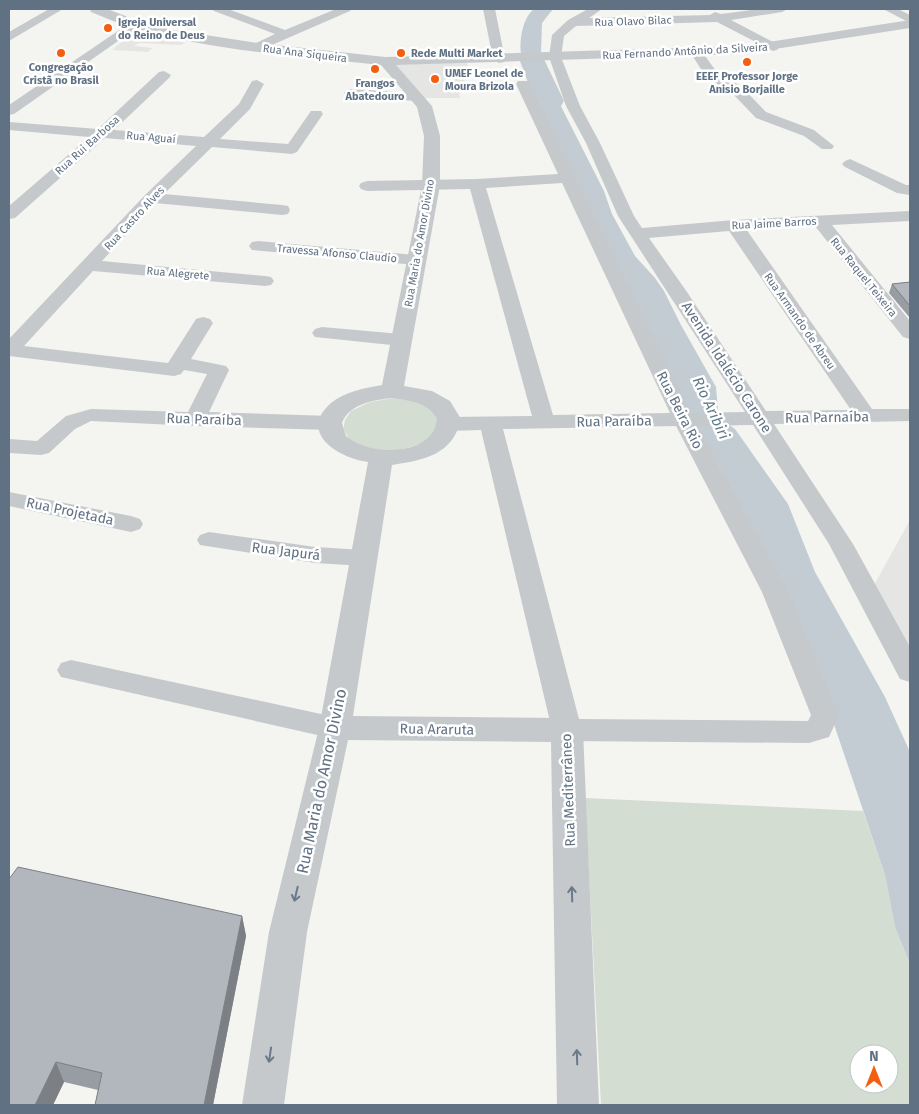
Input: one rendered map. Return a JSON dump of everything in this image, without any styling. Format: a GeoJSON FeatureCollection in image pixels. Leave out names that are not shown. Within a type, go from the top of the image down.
{"type":"FeatureCollection","features":[{"type":"Feature","properties":{"kind":"street"},"geometry":{"type":"LineString","coordinates":[[9,37],[52,9]]}},
{"type":"Feature","properties":{"kind":"street","name":"Rua Ana Siqueira"},"geometry":{"type":"LineString","coordinates":[[96,9],[134,24],[174,34],[258,47],[385,61],[518,58]]}},
{"type":"Feature","properties":{"kind":"street"},"geometry":{"type":"LineString","coordinates":[[218,9],[285,34]]}},
{"type":"Feature","properties":{"kind":"street"},"geometry":{"type":"LineString","coordinates":[[318,9],[333,14]]}},
{"type":"Feature","properties":{"kind":"street"},"geometry":{"type":"LineString","coordinates":[[258,47],[346,9]]}},
{"type":"Feature","properties":{"kind":"street"},"geometry":{"type":"LineString","coordinates":[[489,9],[494,22],[494,35],[499,59]]}},
{"type":"Feature","properties":{"kind":"street"},"geometry":{"type":"LineString","coordinates":[[556,57],[558,35],[572,22],[596,9]]}},
{"type":"Feature","properties":{"kind":"street"},"geometry":{"type":"LineString","coordinates":[[699,9],[773,47]]}},
{"type":"Feature","properties":{"kind":"street","name":"Rua Olavo Bilac"},"geometry":{"type":"LineString","coordinates":[[572,22],[719,18],[782,9]]}},
{"type":"Feature","properties":{"kind":"street"},"geometry":{"type":"LineString","coordinates":[[889,9],[910,19]]}},
{"type":"Feature","properties":{"kind":"street"},"geometry":{"type":"LineString","coordinates":[[9,112],[134,24]]}},
{"type":"Feature","properties":{"kind":"street","name":"Rua Fernando Antônio da Silveira"},"geometry":{"type":"LineString","coordinates":[[518,58],[696,52],[773,47],[910,24]]}},
{"type":"Feature","properties":{"kind":"street"},"geometry":{"type":"LineString","coordinates":[[696,52],[712,74],[737,90],[761,115],[809,133],[827,146]]}},
{"type":"Feature","properties":{"kind":"street","name":"Avenida Idalécio Carone"},"geometry":{"type":"LineString","coordinates":[[556,57],[574,106],[637,234],[678,292],[842,544],[910,672]]}},
{"type":"Feature","properties":{"kind":"street","name":"Rua Maria do Amor Divino"},"geometry":{"type":"LineString","coordinates":[[385,61],[417,97],[426,111],[432,136],[431,185],[392,391]]}},
{"type":"Feature","properties":{"kind":"street","name":"Rua Rui Barbosa"},"geometry":{"type":"LineString","coordinates":[[9,214],[102,133],[164,75]]}},
{"type":"Feature","properties":{"kind":"street","name":"Rua Castro Alves"},"geometry":{"type":"LineString","coordinates":[[9,350],[151,198],[244,106],[256,84]]}},
{"type":"Feature","properties":{"kind":"street","name":"Rua Beira Rio"},"geometry":{"type":"LineString","coordinates":[[523,84],[569,178],[623,296],[775,592],[825,715],[819,729],[809,732]]}},
{"type":"Feature","properties":{"kind":"street"},"geometry":{"type":"LineString","coordinates":[[351,93],[417,97]]}},
{"type":"Feature","properties":{"kind":"street","name":"Rua Aguaí"},"geometry":{"type":"LineString","coordinates":[[9,126],[292,149],[316,114]]}},
{"type":"Feature","properties":{"kind":"street"},"geometry":{"type":"LineString","coordinates":[[850,164],[903,190],[910,190]]}},
{"type":"Feature","properties":{"kind":"street"},"geometry":{"type":"LineString","coordinates":[[367,186],[477,184],[569,178]]}},
{"type":"Feature","properties":{"kind":"street"},"geometry":{"type":"LineString","coordinates":[[477,184],[544,422]]}},
{"type":"Feature","properties":{"kind":"street"},"geometry":{"type":"LineString","coordinates":[[151,198],[282,210]]}},
{"type":"Feature","properties":{"kind":"street","name":"Rua Jaime Barros"},"geometry":{"type":"LineString","coordinates":[[637,234],[734,225],[910,216]]}},
{"type":"Feature","properties":{"kind":"street","name":"Rua Raquel Teixeira"},"geometry":{"type":"LineString","coordinates":[[819,220],[910,332]]}},
{"type":"Feature","properties":{"kind":"street","name":"Rua Armando de Abreu"},"geometry":{"type":"LineString","coordinates":[[734,225],[866,416]]}},
{"type":"Feature","properties":{"kind":"street","name":"Travessa Afonso Claudio"},"geometry":{"type":"LineString","coordinates":[[258,246],[416,260]]}},
{"type":"Feature","properties":{"kind":"street","name":"Rua Alegrete"},"geometry":{"type":"LineString","coordinates":[[90,265],[265,282]]}},
{"type":"Feature","properties":{"kind":"street"},"geometry":{"type":"LineString","coordinates":[[9,350],[174,370],[203,324]]}},
{"type":"Feature","properties":{"kind":"street"},"geometry":{"type":"LineString","coordinates":[[322,333],[401,340]]}},
{"type":"Feature","properties":{"kind":"street"},"geometry":{"type":"LineString","coordinates":[[178,363],[219,370],[195,420]]}},
{"type":"Feature","properties":{"kind":"street"},"geometry":{"type":"LineString","coordinates":[[392,391],[414,394],[433,400],[446,411],[450,424],[446,436],[424,451],[404,456],[381,457],[360,454],[343,446],[333,435],[331,423],[337,411],[351,400],[370,394],[392,391]]}},
{"type":"Feature","properties":{"kind":"street","name":"Rua Paraíba"},"geometry":{"type":"LineString","coordinates":[[9,446],[41,448],[67,423],[78,417],[97,415],[195,420],[331,423]]}},
{"type":"Feature","properties":{"kind":"street","name":"Rua Parnaíba"},"geometry":{"type":"LineString","coordinates":[[687,420],[910,416]]}},
{"type":"Feature","properties":{"kind":"street","name":"Rua Paraíba"},"geometry":{"type":"LineString","coordinates":[[450,424],[687,420]]}},
{"type":"Feature","properties":{"kind":"street","name":"Rua Mediterrâneo"},"geometry":{"type":"LineString","coordinates":[[490,423],[567,730],[578,1105]]}},
{"type":"Feature","properties":{"kind":"street","name":"Rua Maria do Amor Divino"},"geometry":{"type":"LineString","coordinates":[[263,1105],[288,932],[335,728],[381,457]]}},
{"type":"Feature","properties":{"kind":"street","name":"Rua Projetada"},"geometry":{"type":"LineString","coordinates":[[9,499],[131,524]]}},
{"type":"Feature","properties":{"kind":"street","name":"Rua Japurá"},"geometry":{"type":"LineString","coordinates":[[209,540],[315,555],[364,558]]}},
{"type":"Feature","properties":{"kind":"street","name":"Rua Araruta"},"geometry":{"type":"LineString","coordinates":[[71,670],[335,728],[809,732]]}},
{"type":"Feature","properties":{"kind":"shaded area"},"geometry":{"type":"Polygon","coordinates":[[[133,33],[146,34],[141,39],[185,42],[181,45],[139,43],[134,46],[153,48],[148,52],[112,50],[133,33]]]}},
{"type":"Feature","properties":{"kind":"shaded area","name":"UMEF Leonel de Moura Brizola"},"geometry":{"type":"Polygon","coordinates":[[[467,62],[470,77],[464,78],[465,83],[509,81],[514,89],[459,91],[460,98],[420,98],[395,65],[467,62]]]}},
{"type":"Feature","properties":{"kind":"shaded area"},"geometry":{"type":"Polygon","coordinates":[[[393,398],[424,403],[441,419],[431,441],[392,452],[360,446],[349,439],[344,430],[344,425],[351,411],[370,402],[393,398]]]}},
{"type":"Feature","properties":{"kind":"shaded area"},"geometry":{"type":"Polygon","coordinates":[[[910,520],[910,654],[874,585],[910,520]]]}},
{"type":"Feature","properties":{"kind":"shaded area"},"geometry":{"type":"Polygon","coordinates":[[[585,798],[863,811],[885,875],[895,927],[910,964],[910,1105],[601,1105],[585,798]]]}},
{"type":"Feature","properties":{"kind":"water","name":"Rio Aribiri"},"geometry":{"type":"Polygon","coordinates":[[[520,61],[538,61],[604,191],[612,214],[635,256],[664,291],[716,387],[718,411],[722,420],[735,429],[788,504],[815,572],[885,697],[910,752],[910,964],[895,927],[885,875],[823,692],[719,465],[666,368],[622,273],[533,96],[520,61]]]}},
{"type":"Feature","properties":{"kind":"building"},"geometry":{"type":"Polygon","coordinates":[[[910,282],[910,306],[892,284],[910,282]]]}},
{"type":"Feature","properties":{"kind":"building"},"geometry":{"type":"Polygon","coordinates":[[[18,867],[242,916],[204,1105],[95,1105],[102,1073],[56,1062],[35,1105],[9,1105],[9,879],[18,867]]]}},
{"type":"Feature","properties":{"kind":"waterway","name":"Rio Aribiri"},"geometry":{"type":"LineString","coordinates":[[544,9],[535,17],[533,23],[531,53],[553,101]]}},
{"type":"Feature","properties":{"kind":"place","name":"Igreja Universal do Reino de Deus"},"geometry":{"type":"Point","coordinates":[108,28]}},
{"type":"Feature","properties":{"kind":"place","name":"Congregação Cristã no Brasil"},"geometry":{"type":"Point","coordinates":[61,53]}},
{"type":"Feature","properties":{"kind":"place","name":"Rede Multi Market"},"geometry":{"type":"Point","coordinates":[401,53]}},
{"type":"Feature","properties":{"kind":"place","name":"EEEF Professor Jorge Anisio Borjaille"},"geometry":{"type":"Point","coordinates":[747,62]}},
{"type":"Feature","properties":{"kind":"place","name":"Frangos Abatedouro"},"geometry":{"type":"Point","coordinates":[375,69]}},
{"type":"Feature","properties":{"kind":"place","name":"UMEF Leonel de Moura Brizola"},"geometry":{"type":"Point","coordinates":[435,79]}}]}
